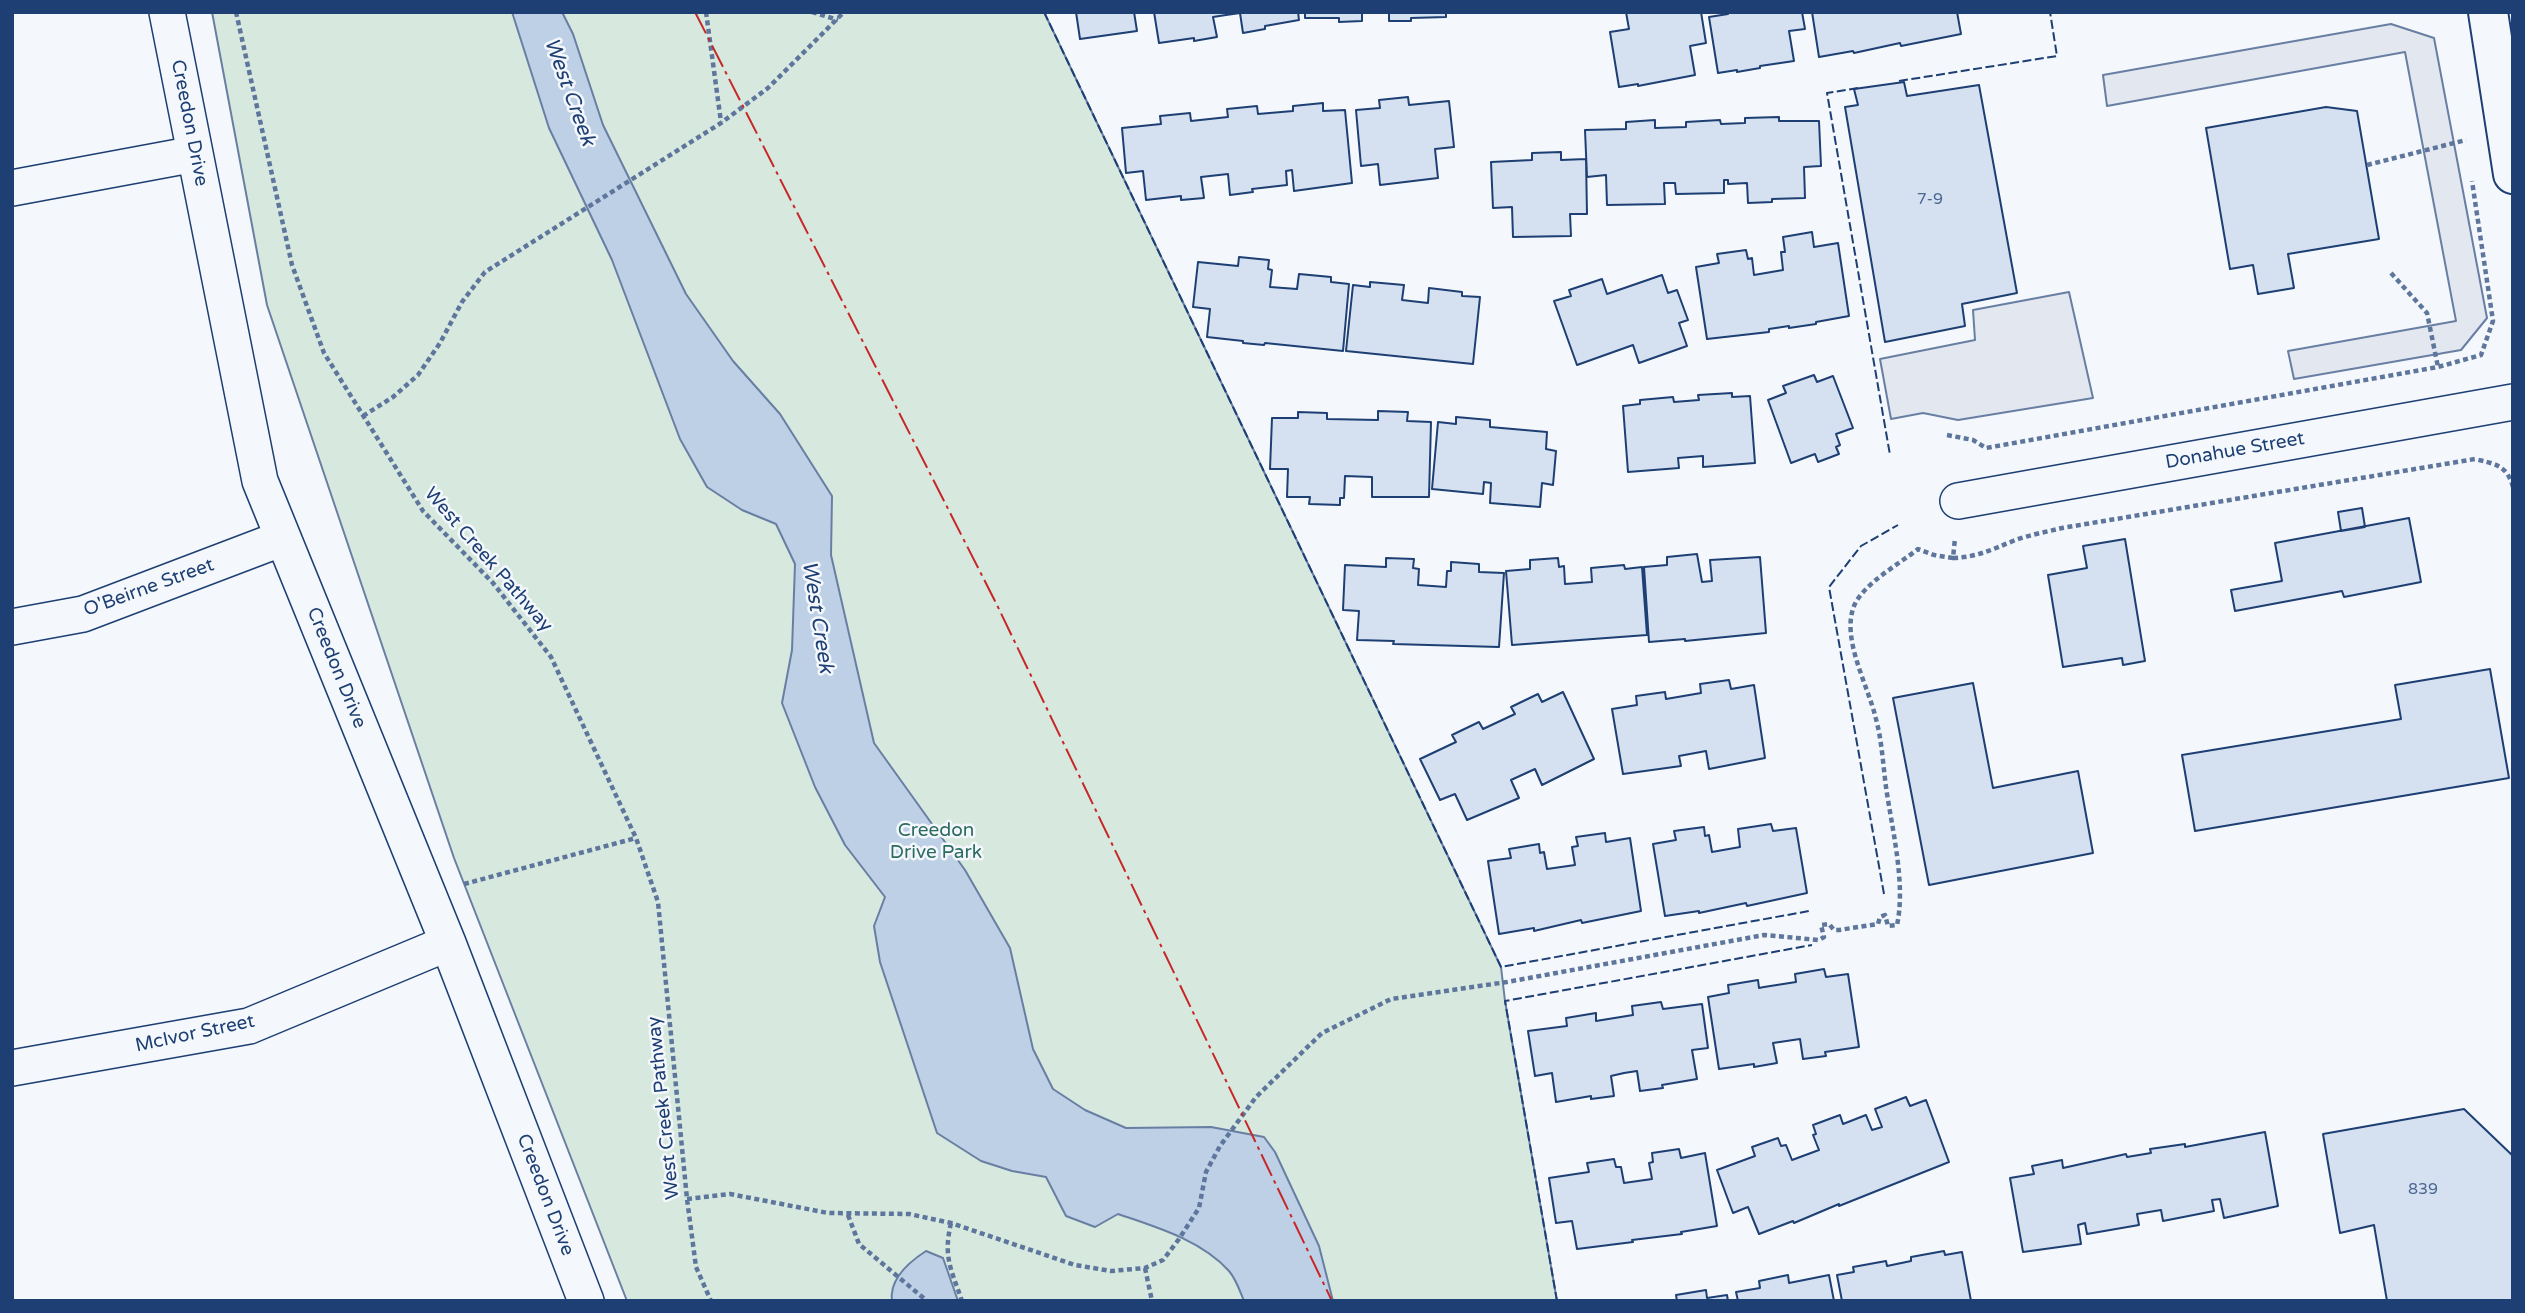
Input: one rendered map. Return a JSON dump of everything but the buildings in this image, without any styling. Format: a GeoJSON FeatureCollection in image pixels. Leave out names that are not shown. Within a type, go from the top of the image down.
{"type":"FeatureCollection","features":[{"type":"Feature","properties":{"kind":"highway"},"geometry":{"type":"LineString","coordinates":[[2488,12],[2513,174]]}},
{"type":"Feature","properties":{"kind":"street","name":"Creedon Drive"},"geometry":{"type":"LineString","coordinates":[[167,12],[260,481],[448,943],[586,1301]]}},
{"type":"Feature","properties":{"kind":"street"},"geometry":{"type":"LineString","coordinates":[[12,188],[195,154]]}},
{"type":"Feature","properties":{"kind":"street","name":"Donahue Street"},"geometry":{"type":"LineString","coordinates":[[1958,501],[2513,402]]}},
{"type":"Feature","properties":{"kind":"street","name":"O'Beirne Street"},"geometry":{"type":"LineString","coordinates":[[12,627],[83,614],[283,538]]}},
{"type":"Feature","properties":{"kind":"street","name":"McIvor Street"},"geometry":{"type":"LineString","coordinates":[[12,1068],[249,1026],[448,943]]}},
{"type":"Feature","properties":{"kind":"path","name":"West Creek Pathway"},"geometry":{"type":"LineString","coordinates":[[236,12],[292,265],[324,353],[423,511],[493,583],[551,657],[636,838],[658,902],[696,1267],[711,1301]]}},
{"type":"Feature","properties":{"kind":"path"},"geometry":{"type":"LineString","coordinates":[[706,12],[721,123]]}},
{"type":"Feature","properties":{"kind":"path"},"geometry":{"type":"LineString","coordinates":[[812,12],[838,20]]}},
{"type":"Feature","properties":{"kind":"path"},"geometry":{"type":"LineString","coordinates":[[363,416],[393,397],[418,375],[440,343],[462,302],[485,272],[721,123],[768,88],[844,12]]}},
{"type":"Feature","properties":{"kind":"path"},"geometry":{"type":"LineString","coordinates":[[2464,127],[2468,153]]}},
{"type":"Feature","properties":{"kind":"path"},"geometry":{"type":"LineString","coordinates":[[2367,165],[2466,140]]}},
{"type":"Feature","properties":{"kind":"path"},"geometry":{"type":"LineString","coordinates":[[1947,435],[1973,440],[1986,447],[2438,367],[2481,355],[2493,321],[2471,179]]}},
{"type":"Feature","properties":{"kind":"path"},"geometry":{"type":"LineString","coordinates":[[2391,273],[2427,313],[2438,367]]}},
{"type":"Feature","properties":{"kind":"path"},"geometry":{"type":"LineString","coordinates":[[687,1199],[730,1194],[848,1215],[909,1214],[951,1223],[1075,1265],[1111,1272],[1145,1268],[1163,1260],[1199,1208],[1206,1172],[1220,1146],[1256,1097],[1322,1033],[1391,999],[1507,982],[1764,935],[1819,940],[1824,937],[1821,925],[1829,924],[1834,930],[1839,930],[1878,925],[1880,917],[1885,915],[1888,926],[1897,925],[1900,914],[1898,867],[1877,720],[1851,639],[1850,621],[1855,604],[1870,585],[1917,550],[1953,558],[1968,557],[2062,528],[2475,459],[2496,464],[2510,476],[2513,487]]}},
{"type":"Feature","properties":{"kind":"path"},"geometry":{"type":"LineString","coordinates":[[1953,558],[1958,501]]}},
{"type":"Feature","properties":{"kind":"path"},"geometry":{"type":"LineString","coordinates":[[428,894],[636,838]]}},
{"type":"Feature","properties":{"kind":"path"},"geometry":{"type":"LineString","coordinates":[[848,1215],[859,1244],[927,1301]]}},
{"type":"Feature","properties":{"kind":"path"},"geometry":{"type":"LineString","coordinates":[[951,1223],[946,1242],[947,1255],[962,1301]]}},
{"type":"Feature","properties":{"kind":"path"},"geometry":{"type":"LineString","coordinates":[[1145,1268],[1152,1301]]}},
{"type":"Feature","properties":{"kind":"green space","name":"Creedon Drive Park"},"geometry":{"type":"Polygon","coordinates":[[[212,12],[1044,12],[1501,967],[1557,1301],[627,1301],[454,858],[267,305],[212,12]]]}},
{"type":"Feature","properties":{"kind":"shaded area"},"geometry":{"type":"Polygon","coordinates":[[[2391,24],[2434,38],[2487,318],[2461,350],[2294,379],[2288,351],[2456,321],[2405,52],[2107,106],[2103,75],[2391,24]]]}},
{"type":"Feature","properties":{"kind":"shaded area"},"geometry":{"type":"Polygon","coordinates":[[[2069,292],[2093,398],[1958,420],[1923,413],[1891,419],[1880,359],[1975,340],[1973,310],[2069,292]]]}},
{"type":"Feature","properties":{"kind":"water","name":"West Creek"},"geometry":{"type":"Polygon","coordinates":[[[512,12],[562,12],[573,34],[603,125],[686,294],[733,361],[780,414],[832,496],[831,555],[874,743],[965,870],[1010,948],[1033,1049],[1053,1089],[1085,1110],[1126,1128],[1211,1127],[1264,1137],[1275,1152],[1319,1246],[1333,1301],[1244,1301],[1229,1271],[1218,1260],[1192,1243],[1118,1214],[1095,1227],[1066,1216],[1046,1177],[1012,1171],[981,1161],[937,1133],[880,962],[874,926],[885,897],[845,845],[815,787],[782,703],[792,650],[795,564],[776,524],[742,510],[707,487],[680,439],[612,260],[549,128],[512,12]]]}},
{"type":"Feature","properties":{"kind":"water"},"geometry":{"type":"Polygon","coordinates":[[[926,1251],[943,1258],[958,1301],[892,1301],[897,1278],[913,1260],[926,1251]]]}},
{"type":"Feature","properties":{"kind":"fence"},"geometry":{"type":"LineString","coordinates":[[1044,12],[1501,967],[1809,911]]}},
{"type":"Feature","properties":{"kind":"fence"},"geometry":{"type":"LineString","coordinates":[[1899,81],[2057,56],[2050,12]]}},
{"type":"Feature","properties":{"kind":"fence"},"geometry":{"type":"LineString","coordinates":[[1858,88],[1827,93],[1890,455]]}},
{"type":"Feature","properties":{"kind":"fence"},"geometry":{"type":"LineString","coordinates":[[1884,894],[1829,587],[1861,546],[1898,525]]}},
{"type":"Feature","properties":{"kind":"fence"},"geometry":{"type":"LineString","coordinates":[[1557,1301],[1505,1001],[1812,945]]}},
{"type":"Feature","properties":{"kind":"power"},"geometry":{"type":"LineString","coordinates":[[695,12],[997,605],[1332,1301]]}}]}
